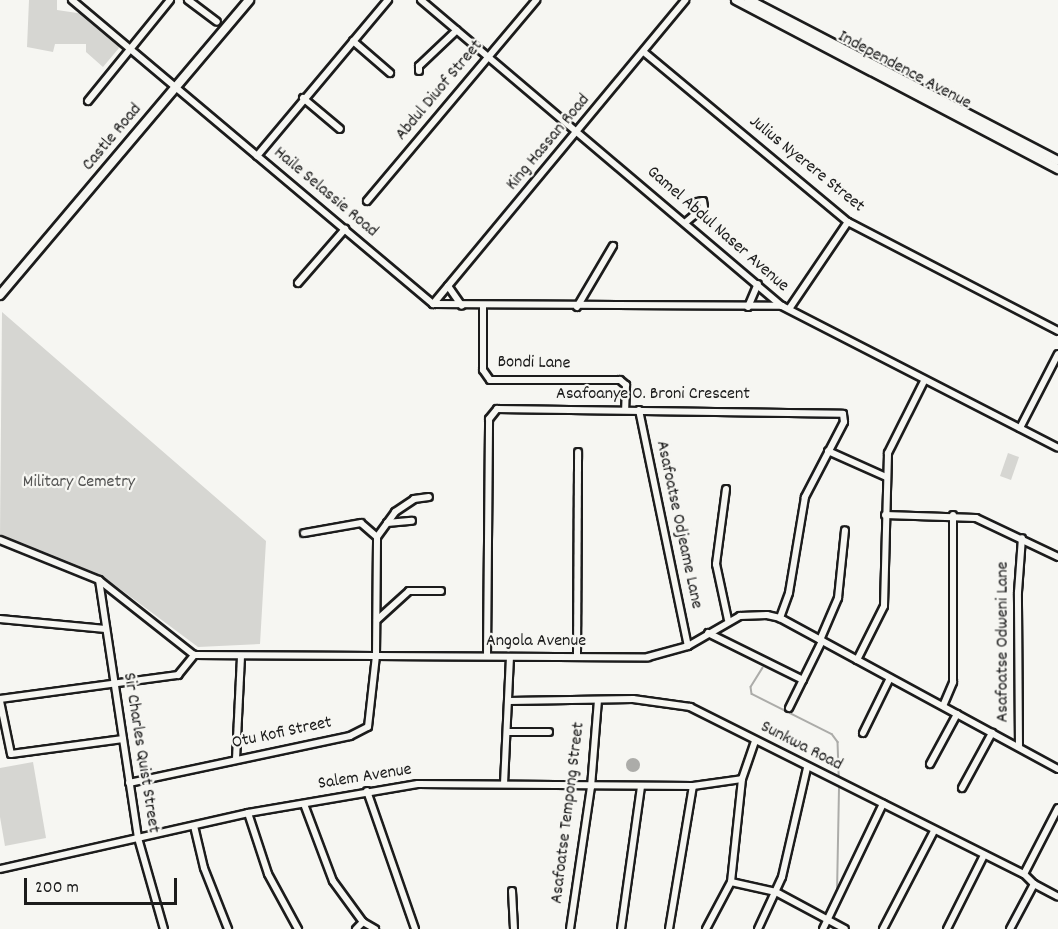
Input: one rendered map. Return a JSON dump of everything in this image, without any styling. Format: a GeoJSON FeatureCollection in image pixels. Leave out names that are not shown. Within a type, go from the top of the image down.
{"type":"FeatureCollection","features":[{"type":"Feature","properties":{"kind":"main road","name":"Castle Road"},"geometry":{"type":"LineString","coordinates":[[0,295],[249,0]]}},
{"type":"Feature","properties":{"kind":"main road","name":"Independence Avenue"},"geometry":{"type":"LineString","coordinates":[[736,0],[1058,169]]}},
{"type":"Feature","properties":{"kind":"main road","name":"Independence Avenue"},"geometry":{"type":"LineString","coordinates":[[749,0],[1058,161]]}},
{"type":"Feature","properties":{"kind":"street","name":"Haile Selassie Road"},"geometry":{"type":"LineString","coordinates":[[72,0],[433,304]]}},
{"type":"Feature","properties":{"kind":"street"},"geometry":{"type":"LineString","coordinates":[[88,101],[170,0]]}},
{"type":"Feature","properties":{"kind":"street"},"geometry":{"type":"LineString","coordinates":[[188,0],[217,22]]}},
{"type":"Feature","properties":{"kind":"street"},"geometry":{"type":"LineString","coordinates":[[257,156],[303,98],[388,0]]}},
{"type":"Feature","properties":{"kind":"street","name":"Gamel Abdul Naser Avenue"},"geometry":{"type":"LineString","coordinates":[[421,0],[490,55],[786,308],[1058,448]]}},
{"type":"Feature","properties":{"kind":"street","name":"Abdul Diuof Street"},"geometry":{"type":"LineString","coordinates":[[368,201],[536,0]]}},
{"type":"Feature","properties":{"kind":"street","name":"King Hassan Road"},"geometry":{"type":"LineString","coordinates":[[433,304],[645,53],[685,0]]}},
{"type":"Feature","properties":{"kind":"street"},"geometry":{"type":"LineString","coordinates":[[419,71],[419,66],[458,30]]}},
{"type":"Feature","properties":{"kind":"street"},"geometry":{"type":"LineString","coordinates":[[353,40],[390,73]]}},
{"type":"Feature","properties":{"kind":"street","name":"Julius Nyerere Street"},"geometry":{"type":"LineString","coordinates":[[645,53],[848,222],[1058,331]]}},
{"type":"Feature","properties":{"kind":"street"},"geometry":{"type":"LineString","coordinates":[[303,98],[340,129]]}},
{"type":"Feature","properties":{"kind":"street"},"geometry":{"type":"LineString","coordinates":[[686,222],[699,208]]}},
{"type":"Feature","properties":{"kind":"street"},"geometry":{"type":"LineString","coordinates":[[433,304],[786,308],[848,222]]}},
{"type":"Feature","properties":{"kind":"street"},"geometry":{"type":"LineString","coordinates":[[298,283],[345,230]]}},
{"type":"Feature","properties":{"kind":"street"},"geometry":{"type":"LineString","coordinates":[[577,307],[613,246]]}},
{"type":"Feature","properties":{"kind":"street"},"geometry":{"type":"LineString","coordinates":[[748,307],[758,284]]}},
{"type":"Feature","properties":{"kind":"street"},"geometry":{"type":"LineString","coordinates":[[448,286],[462,306]]}},
{"type":"Feature","properties":{"kind":"street","name":"Bondi Lane"},"geometry":{"type":"LineString","coordinates":[[483,306],[483,370],[490,380],[621,380],[626,385],[625,410]]}},
{"type":"Feature","properties":{"kind":"street"},"geometry":{"type":"LineString","coordinates":[[1020,428],[1058,354]]}},
{"type":"Feature","properties":{"kind":"street"},"geometry":{"type":"LineString","coordinates":[[857,660],[884,606],[886,477],[890,448],[924,381]]}},
{"type":"Feature","properties":{"kind":"street","name":"Asafoanye O. Broni Crescent"},"geometry":{"type":"LineString","coordinates":[[487,656],[490,414],[497,409],[836,411],[843,414],[844,422],[803,503],[789,593],[780,618]]}},
{"type":"Feature","properties":{"kind":"street","name":"Asafoatse Odjeame Lane"},"geometry":{"type":"LineString","coordinates":[[639,410],[688,646]]}},
{"type":"Feature","properties":{"kind":"street"},"geometry":{"type":"LineString","coordinates":[[828,451],[886,477]]}},
{"type":"Feature","properties":{"kind":"street"},"geometry":{"type":"LineString","coordinates":[[577,657],[578,452]]}},
{"type":"Feature","properties":{"kind":"street"},"geometry":{"type":"LineString","coordinates":[[726,489],[716,564],[728,620]]}},
{"type":"Feature","properties":{"kind":"street"},"geometry":{"type":"LineString","coordinates":[[304,533],[362,523],[377,537],[406,504],[429,497]]}},
{"type":"Feature","properties":{"kind":"street"},"geometry":{"type":"LineString","coordinates":[[885,515],[952,515],[986,521],[1058,557]]}},
{"type":"Feature","properties":{"kind":"street"},"geometry":{"type":"LineString","coordinates":[[943,706],[953,682],[952,515]]}},
{"type":"Feature","properties":{"kind":"street"},"geometry":{"type":"LineString","coordinates":[[387,523],[412,521]]}},
{"type":"Feature","properties":{"kind":"street"},"geometry":{"type":"LineString","coordinates":[[789,708],[838,598],[845,530]]}},
{"type":"Feature","properties":{"kind":"street","name":"Otu Kofi Street"},"geometry":{"type":"LineString","coordinates":[[129,783],[361,733],[371,719],[376,656],[377,537]]}},
{"type":"Feature","properties":{"kind":"street","name":"Asafoatse Odweni Lane"},"geometry":{"type":"LineString","coordinates":[[1018,747],[1018,564],[1022,538]]}},
{"type":"Feature","properties":{"kind":"street"},"geometry":{"type":"LineString","coordinates":[[0,540],[99,580],[194,655],[178,675],[0,700],[10,754],[123,739]]}},
{"type":"Feature","properties":{"kind":"street","name":"Sir Charles Quist Street"},"geometry":{"type":"LineString","coordinates":[[99,580],[138,838],[163,928]]}},
{"type":"Feature","properties":{"kind":"street"},"geometry":{"type":"LineString","coordinates":[[377,620],[409,591],[441,591]]}},
{"type":"Feature","properties":{"kind":"street","name":"Angola Avenue"},"geometry":{"type":"LineString","coordinates":[[194,655],[648,657],[688,646],[728,620],[751,614],[780,618],[1058,769]]}},
{"type":"Feature","properties":{"kind":"street"},"geometry":{"type":"LineString","coordinates":[[0,619],[106,629]]}},
{"type":"Feature","properties":{"kind":"street"},"geometry":{"type":"LineString","coordinates":[[708,633],[803,680]]}},
{"type":"Feature","properties":{"kind":"street"},"geometry":{"type":"LineString","coordinates":[[236,759],[241,656]]}},
{"type":"Feature","properties":{"kind":"street"},"geometry":{"type":"LineString","coordinates":[[504,784],[510,657]]}},
{"type":"Feature","properties":{"kind":"street"},"geometry":{"type":"LineString","coordinates":[[863,733],[890,678]]}},
{"type":"Feature","properties":{"kind":"street","name":"Sunkwa Road"},"geometry":{"type":"LineString","coordinates":[[509,701],[633,699],[690,707],[807,768],[1024,874],[1034,884],[1058,897]]}},
{"type":"Feature","properties":{"kind":"street","name":"Asafoatse Tempong Street"},"geometry":{"type":"LineString","coordinates":[[570,929],[591,787],[598,700]]}},
{"type":"Feature","properties":{"kind":"street"},"geometry":{"type":"LineString","coordinates":[[930,764],[957,714]]}},
{"type":"Feature","properties":{"kind":"street"},"geometry":{"type":"LineString","coordinates":[[507,732],[549,732]]}},
{"type":"Feature","properties":{"kind":"street"},"geometry":{"type":"LineString","coordinates":[[962,788],[992,733]]}},
{"type":"Feature","properties":{"kind":"street"},"geometry":{"type":"LineString","coordinates":[[706,929],[731,882],[742,779],[755,741]]}},
{"type":"Feature","properties":{"kind":"street"},"geometry":{"type":"LineString","coordinates":[[758,929],[776,892],[807,768]]}},
{"type":"Feature","properties":{"kind":"street","name":"Salem Avenue"},"geometry":{"type":"LineString","coordinates":[[0,869],[248,813],[418,784],[693,786],[742,779]]}},
{"type":"Feature","properties":{"kind":"street"},"geometry":{"type":"LineString","coordinates":[[621,929],[641,786]]}},
{"type":"Feature","properties":{"kind":"street"},"geometry":{"type":"LineString","coordinates":[[669,929],[693,786]]}},
{"type":"Feature","properties":{"kind":"street"},"geometry":{"type":"LineString","coordinates":[[367,791],[415,929]]}},
{"type":"Feature","properties":{"kind":"street"},"geometry":{"type":"LineString","coordinates":[[304,804],[333,881],[363,922],[375,929]]}},
{"type":"Feature","properties":{"kind":"street"},"geometry":{"type":"LineString","coordinates":[[823,929],[883,804]]}},
{"type":"Feature","properties":{"kind":"street"},"geometry":{"type":"LineString","coordinates":[[1024,874],[1058,808]]}},
{"type":"Feature","properties":{"kind":"street"},"geometry":{"type":"LineString","coordinates":[[248,813],[268,874],[298,929]]}},
{"type":"Feature","properties":{"kind":"street"},"geometry":{"type":"LineString","coordinates":[[194,826],[213,894],[228,929]]}},
{"type":"Feature","properties":{"kind":"street"},"geometry":{"type":"LineString","coordinates":[[883,929],[934,831]]}},
{"type":"Feature","properties":{"kind":"street"},"geometry":{"type":"LineString","coordinates":[[947,929],[984,855]]}},
{"type":"Feature","properties":{"kind":"street"},"geometry":{"type":"LineString","coordinates":[[731,882],[776,892],[845,929]]}},
{"type":"Feature","properties":{"kind":"street"},"geometry":{"type":"LineString","coordinates":[[1010,929],[1034,884]]}},
{"type":"Feature","properties":{"kind":"street"},"geometry":{"type":"LineString","coordinates":[[512,891],[514,929]]}},
{"type":"Feature","properties":{"kind":"street"},"geometry":{"type":"LineString","coordinates":[[356,929],[363,922]]}},
{"type":"Feature","properties":{"kind":"green space"},"geometry":{"type":"Polygon","coordinates":[[[29,0],[57,0],[57,10],[84,14],[116,41],[119,48],[103,67],[86,52],[86,44],[55,44],[53,52],[27,47],[29,0]]]}},
{"type":"Feature","properties":{"kind":"green space","name":"Military Cemetry"},"geometry":{"type":"Polygon","coordinates":[[[2,312],[266,541],[260,644],[198,647],[108,580],[0,536],[2,312]]]}},
{"type":"Feature","properties":{"kind":"green space"},"geometry":{"type":"Polygon","coordinates":[[[1008,453],[1019,457],[1011,480],[1000,476],[1008,453]]]}},
{"type":"Feature","properties":{"kind":"green space"},"geometry":{"type":"Polygon","coordinates":[[[33,762],[46,838],[5,846],[0,817],[0,768],[33,762]]]}},
{"type":"Feature","properties":{"kind":"shaded area"},"geometry":{"type":"Polygon","coordinates":[[[633,758],[638,760],[640,765],[638,770],[633,772],[628,770],[626,765],[628,760],[633,758]]]}},
{"type":"Feature","properties":{"kind":"waterway"},"geometry":{"type":"LineString","coordinates":[[456,280],[566,151]]}},
{"type":"Feature","properties":{"kind":"waterway"},"geometry":{"type":"LineString","coordinates":[[763,668],[751,687],[752,694],[832,734],[838,742],[839,779]]}},
{"type":"Feature","properties":{"kind":"waterway"},"geometry":{"type":"LineString","coordinates":[[837,893],[839,784]]}}]}
